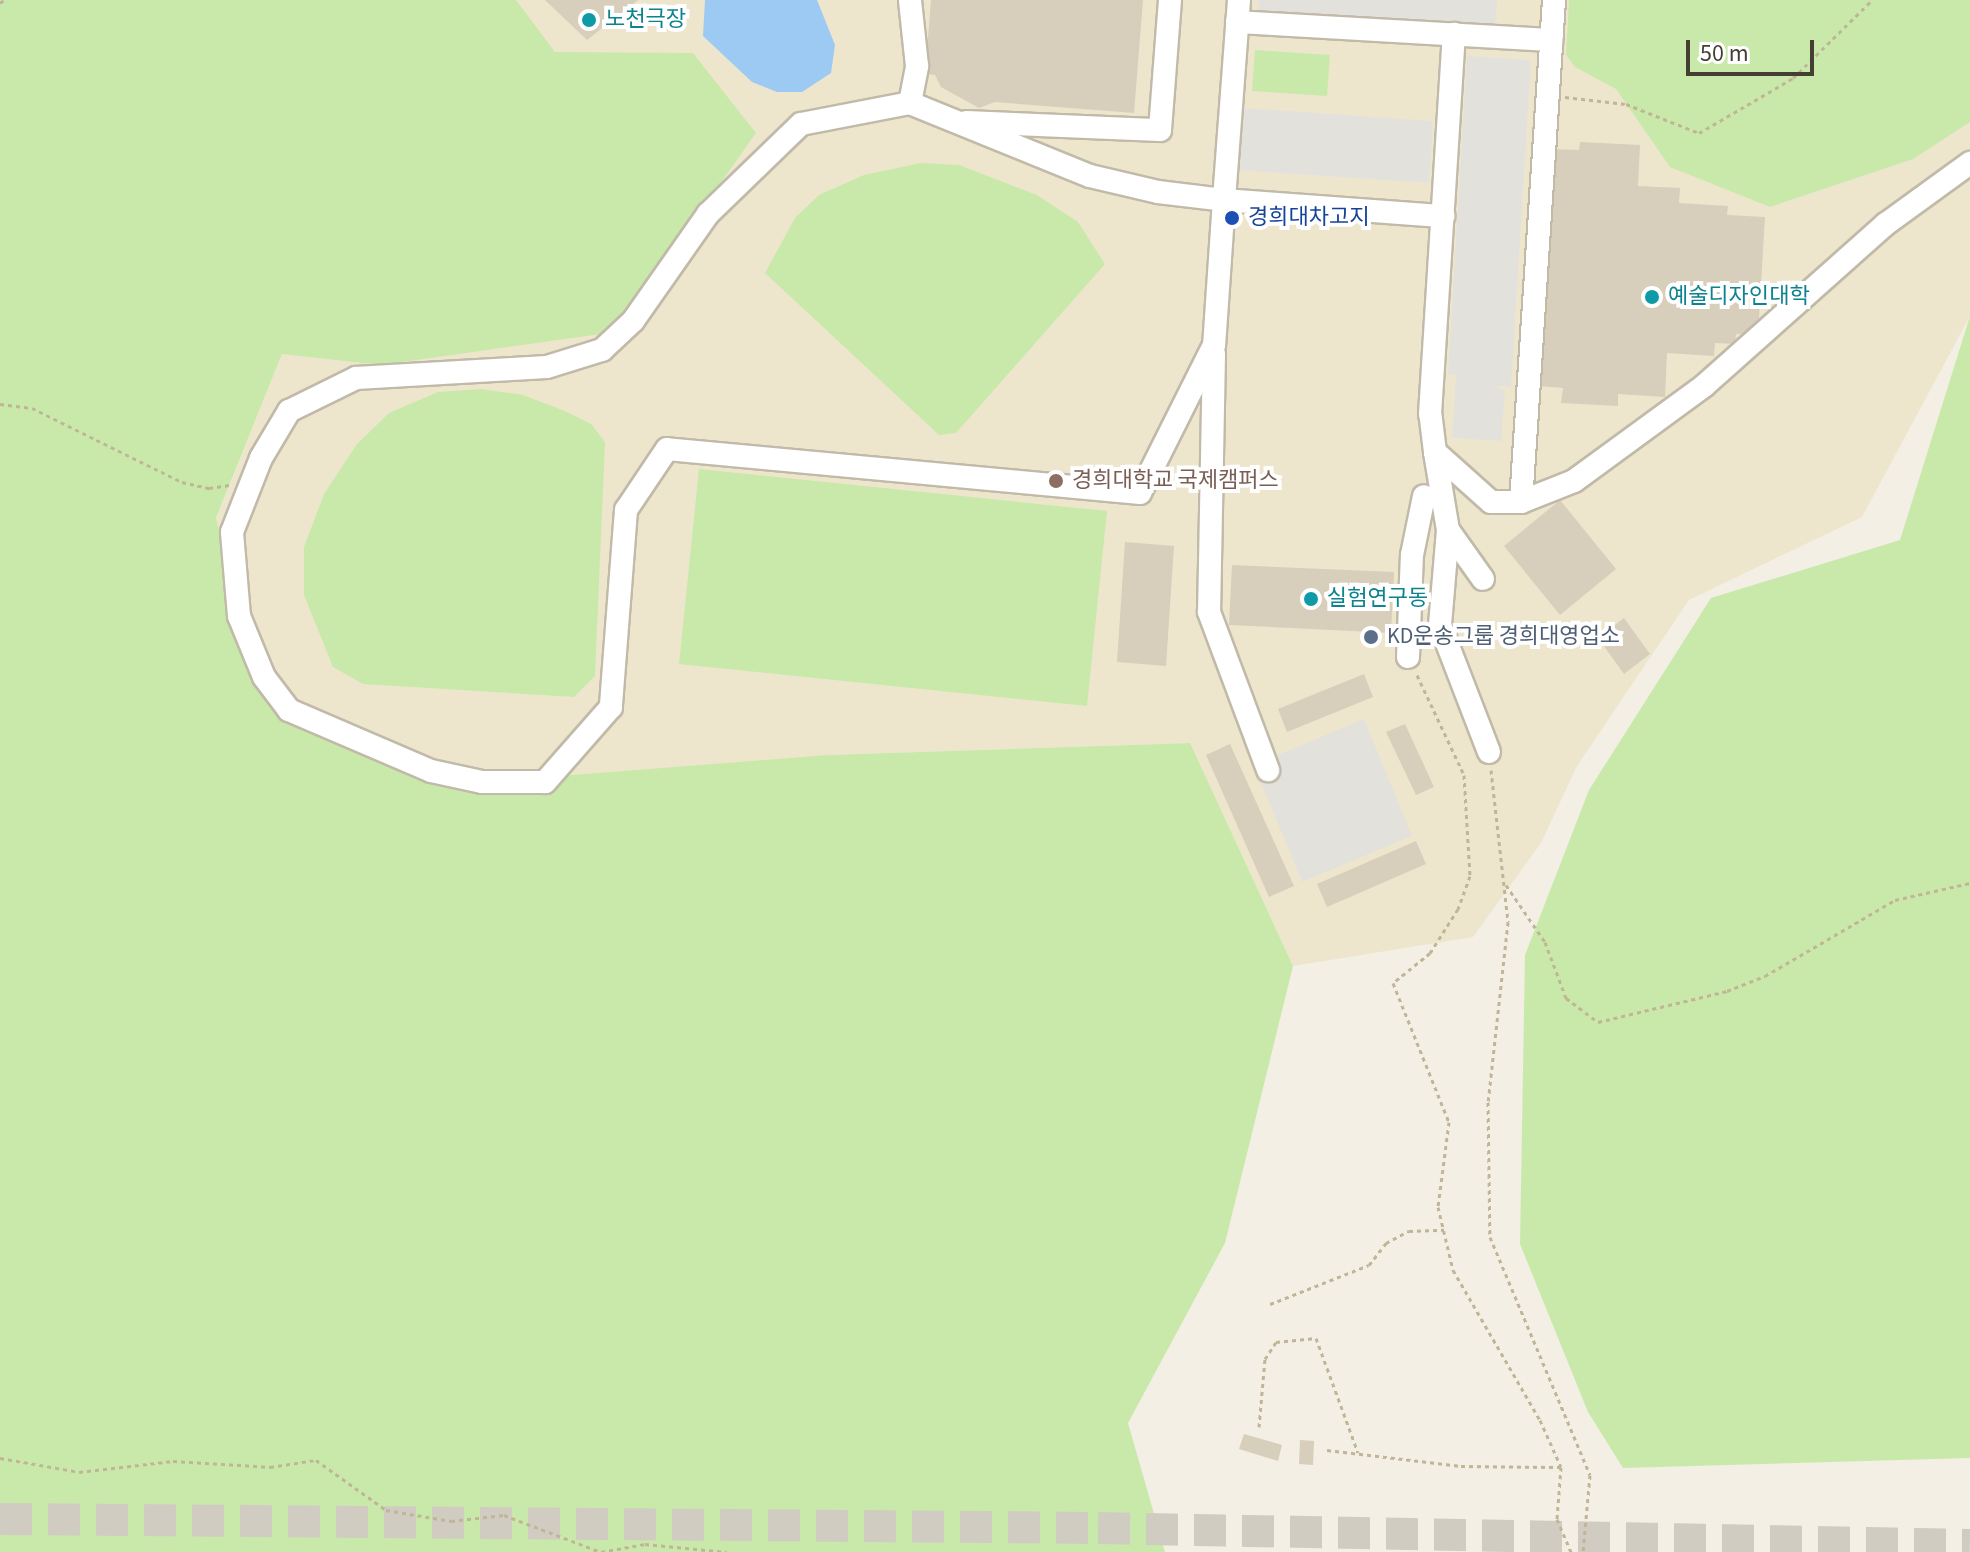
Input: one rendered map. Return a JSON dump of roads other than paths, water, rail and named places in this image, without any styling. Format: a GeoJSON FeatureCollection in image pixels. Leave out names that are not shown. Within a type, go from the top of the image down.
{"type":"FeatureCollection","features":[{"type":"Feature","properties":{"kind":"lane"},"geometry":{"type":"LineString","coordinates":[[910,0],[917,66],[910,103]]}},
{"type":"Feature","properties":{"kind":"lane"},"geometry":{"type":"LineString","coordinates":[[972,121],[1160,130],[1170,0]]}},
{"type":"Feature","properties":{"kind":"lane"},"geometry":{"type":"LineString","coordinates":[[1521,502],[1554,0]]}},
{"type":"Feature","properties":{"kind":"lane"},"geometry":{"type":"LineString","coordinates":[[1268,770],[1209,612],[1214,345],[1238,11],[1454,34],[1551,40]]}},
{"type":"Feature","properties":{"kind":"lane"},"geometry":{"type":"LineString","coordinates":[[1454,34],[1430,414],[1448,530],[1440,625],[1489,752]]}},
{"type":"Feature","properties":{"kind":"lane"},"geometry":{"type":"LineString","coordinates":[[1214,345],[1140,493],[667,449],[626,510],[611,707],[545,782],[482,782],[431,771],[289,710],[264,677],[239,616],[232,532],[252,482],[289,411],[356,378],[547,367],[602,350],[633,321],[708,214],[801,124],[910,103],[972,121],[1090,176],[1158,192],[1224,200],[1443,216]]}},
{"type":"Feature","properties":{"kind":"lane"},"geometry":{"type":"LineString","coordinates":[[1435,452],[1491,502],[1521,502],[1574,481],[1705,385],[1886,224],[1970,163]]}},
{"type":"Feature","properties":{"kind":"lane"},"geometry":{"type":"LineString","coordinates":[[1408,657],[1412,555],[1424,496]]}},
{"type":"Feature","properties":{"kind":"lane"},"geometry":{"type":"LineString","coordinates":[[1448,530],[1483,579]]}},
{"type":"Feature","properties":{"kind":"water"},"geometry":{"type":"Polygon","coordinates":[[[705,0],[817,0],[835,45],[831,73],[802,92],[777,92],[752,82],[703,36],[705,0]]]}},
{"type":"Feature","properties":{"kind":"tunnel"},"geometry":{"type":"LineString","coordinates":[[0,1519],[1098,1528],[1970,1545]]}},
{"type":"Feature","properties":{"kind":"place","name":"노천극장"},"geometry":{"type":"Point","coordinates":[589,20]}},
{"type":"Feature","properties":{"kind":"place","name":"경희대차고지"},"geometry":{"type":"Point","coordinates":[1232,218]}},
{"type":"Feature","properties":{"kind":"place","name":"예술디자인대학"},"geometry":{"type":"Point","coordinates":[1652,297]}},
{"type":"Feature","properties":{"kind":"place","name":"경희대학교 국제캠퍼스"},"geometry":{"type":"Point","coordinates":[1056,481]}},
{"type":"Feature","properties":{"kind":"place","name":"실험연구동"},"geometry":{"type":"Point","coordinates":[1311,599]}},
{"type":"Feature","properties":{"kind":"place","name":"KD운송그룹 경희대영업소"},"geometry":{"type":"Point","coordinates":[1371,637]}}]}
